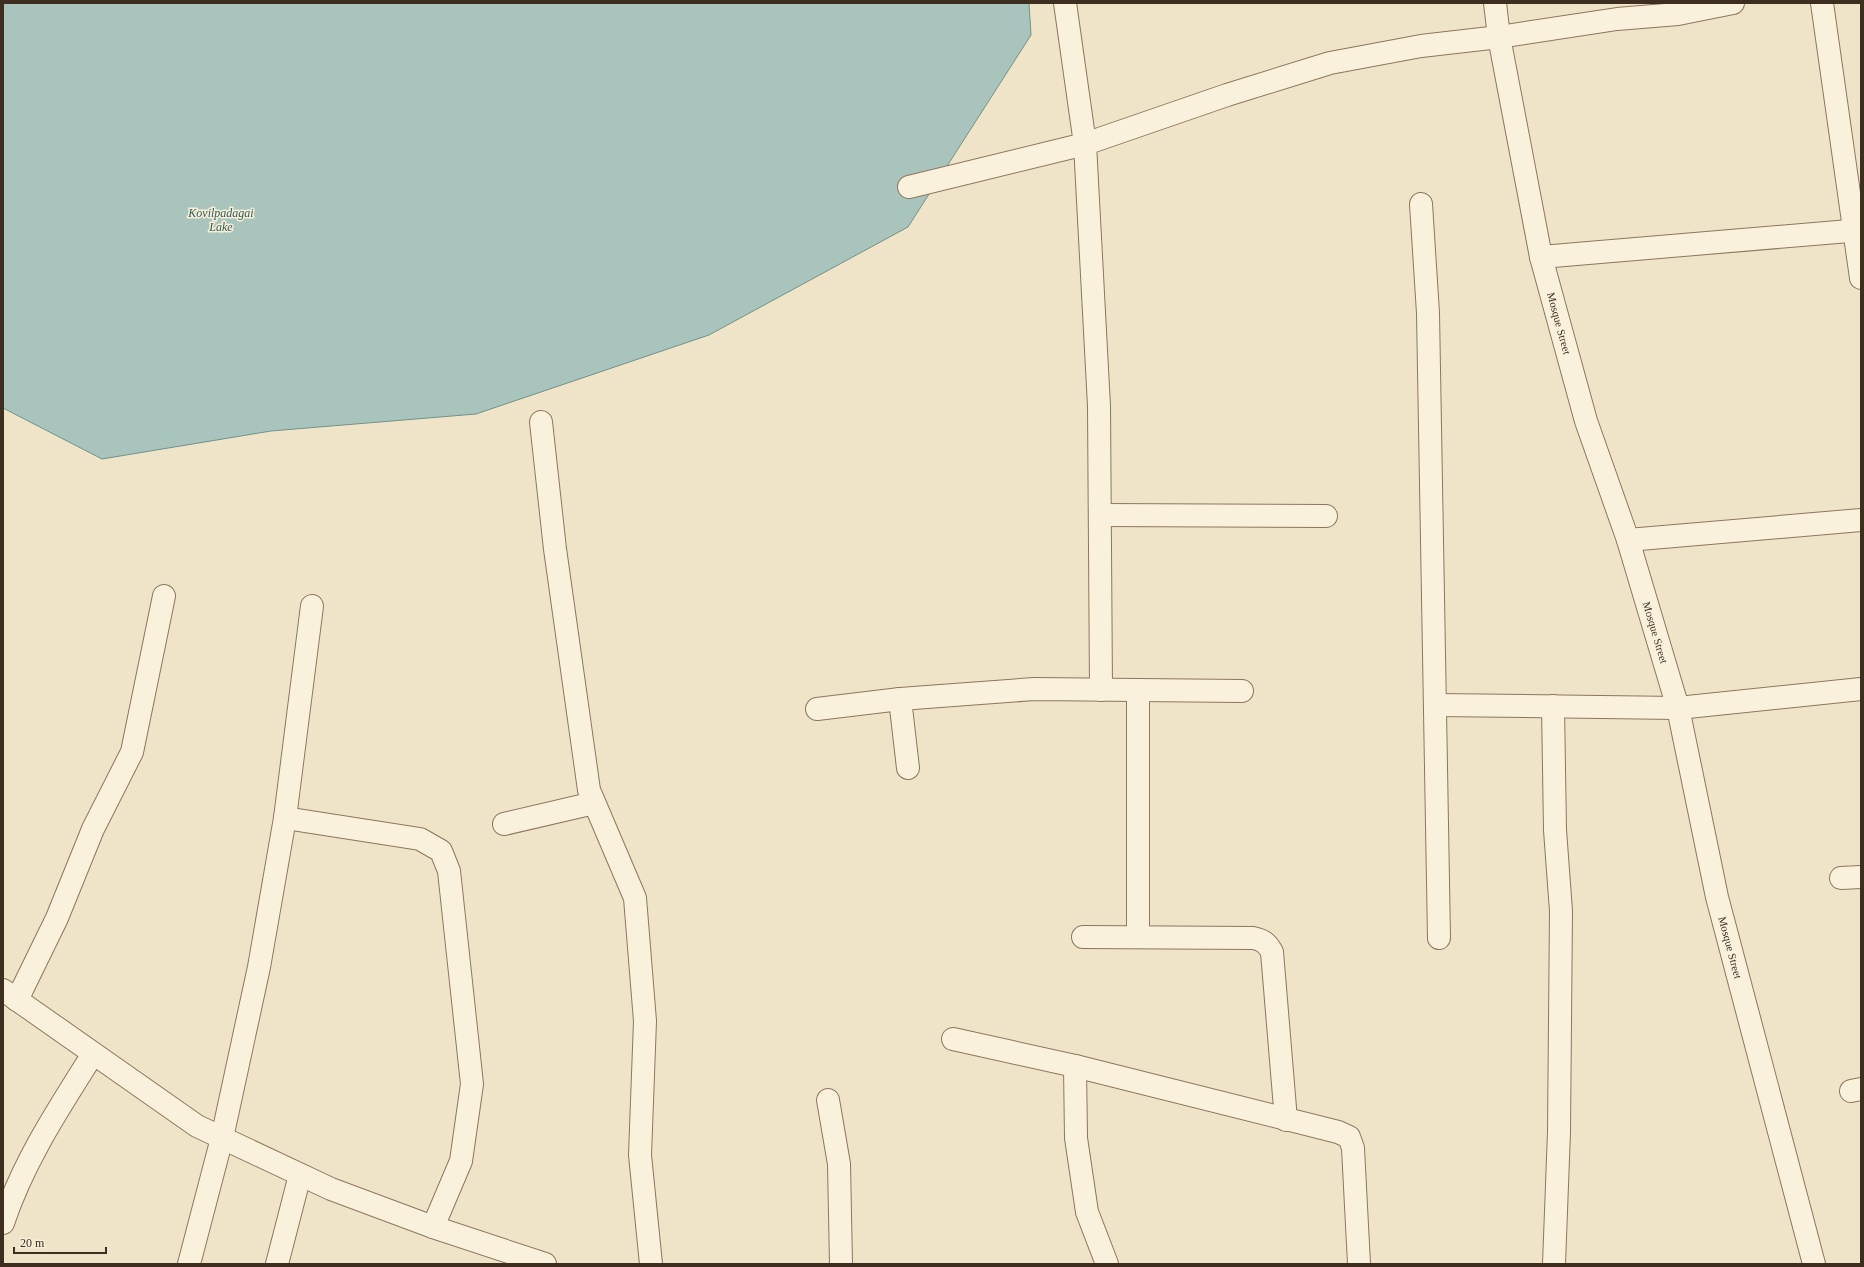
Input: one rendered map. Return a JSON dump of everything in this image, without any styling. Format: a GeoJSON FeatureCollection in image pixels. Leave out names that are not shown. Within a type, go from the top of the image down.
{"type":"FeatureCollection","features":[{"type":"Feature","properties":{"kind":"street"},"geometry":{"type":"LineString","coordinates":[[1065,3],[1085,144],[1099,406],[1100,690]]}},
{"type":"Feature","properties":{"kind":"street","name":"Mosque Street"},"geometry":{"type":"LineString","coordinates":[[1495,3],[1499,37],[1541,257],[1586,421],[1628,540],[1678,708],[1717,897],[1814,1264]]}},
{"type":"Feature","properties":{"kind":"street"},"geometry":{"type":"LineString","coordinates":[[909,187],[1085,144],[1227,95],[1330,63],[1421,46],[1499,37],[1617,19],[1678,14],[1733,3]]}},
{"type":"Feature","properties":{"kind":"street"},"geometry":{"type":"LineString","coordinates":[[1822,3],[1858,231],[1861,278]]}},
{"type":"Feature","properties":{"kind":"street"},"geometry":{"type":"LineString","coordinates":[[1422,204],[1428,313],[1438,938]]}},
{"type":"Feature","properties":{"kind":"street"},"geometry":{"type":"LineString","coordinates":[[1541,257],[1858,231]]}},
{"type":"Feature","properties":{"kind":"street"},"geometry":{"type":"LineString","coordinates":[[541,422],[555,549],[589,790],[635,898],[645,1021],[640,1154],[651,1264]]}},
{"type":"Feature","properties":{"kind":"street"},"geometry":{"type":"LineString","coordinates":[[1100,515],[1326,516]]}},
{"type":"Feature","properties":{"kind":"street"},"geometry":{"type":"LineString","coordinates":[[1628,540],[1861,520]]}},
{"type":"Feature","properties":{"kind":"street"},"geometry":{"type":"LineString","coordinates":[[164,596],[132,752],[93,829],[57,918],[10,996],[196,1126],[331,1189],[433,1227],[545,1264]]}},
{"type":"Feature","properties":{"kind":"street"},"geometry":{"type":"LineString","coordinates":[[189,1264],[222,1138],[259,966],[285,818],[312,606]]}},
{"type":"Feature","properties":{"kind":"street"},"geometry":{"type":"LineString","coordinates":[[817,709],[900,699],[1034,689],[1242,691]]}},
{"type":"Feature","properties":{"kind":"street"},"geometry":{"type":"LineString","coordinates":[[1435,705],[1678,708],[1861,689]]}},
{"type":"Feature","properties":{"kind":"street"},"geometry":{"type":"LineString","coordinates":[[1138,690],[1138,937]]}},
{"type":"Feature","properties":{"kind":"street"},"geometry":{"type":"LineString","coordinates":[[900,699],[908,768]]}},
{"type":"Feature","properties":{"kind":"street"},"geometry":{"type":"LineString","coordinates":[[1553,706],[1555,830],[1561,911],[1559,1132],[1554,1264]]}},
{"type":"Feature","properties":{"kind":"street"},"geometry":{"type":"LineString","coordinates":[[504,824],[594,803]]}},
{"type":"Feature","properties":{"kind":"street"},"geometry":{"type":"LineString","coordinates":[[285,818],[420,838],[441,851],[449,871],[472,1084],[461,1161],[433,1227]]}},
{"type":"Feature","properties":{"kind":"street"},"geometry":{"type":"LineString","coordinates":[[1083,938],[1253,938],[1262,940],[1268,945],[1272,952],[1286,1120]]}},
{"type":"Feature","properties":{"kind":"street"},"geometry":{"type":"LineString","coordinates":[[954,1038],[1075,1066],[1338,1132],[1349,1137],[1353,1148],[1359,1264]]}},
{"type":"Feature","properties":{"kind":"street"},"geometry":{"type":"LineString","coordinates":[[3,1223],[9,1206],[45,1131],[93,1054]]}},
{"type":"Feature","properties":{"kind":"street"},"geometry":{"type":"LineString","coordinates":[[1075,1066],[1076,1138],[1087,1212],[1107,1264]]}},
{"type":"Feature","properties":{"kind":"street"},"geometry":{"type":"LineString","coordinates":[[828,1100],[839,1164],[841,1264]]}},
{"type":"Feature","properties":{"kind":"street"},"geometry":{"type":"LineString","coordinates":[[277,1264],[300,1174]]}},
{"type":"Feature","properties":{"kind":"water","name":"Kovilpadagai Lake"},"geometry":{"type":"Polygon","coordinates":[[[3,3],[1029,3],[1031,35],[908,227],[709,335],[476,414],[271,431],[102,459],[3,408],[3,3]]]}}]}
